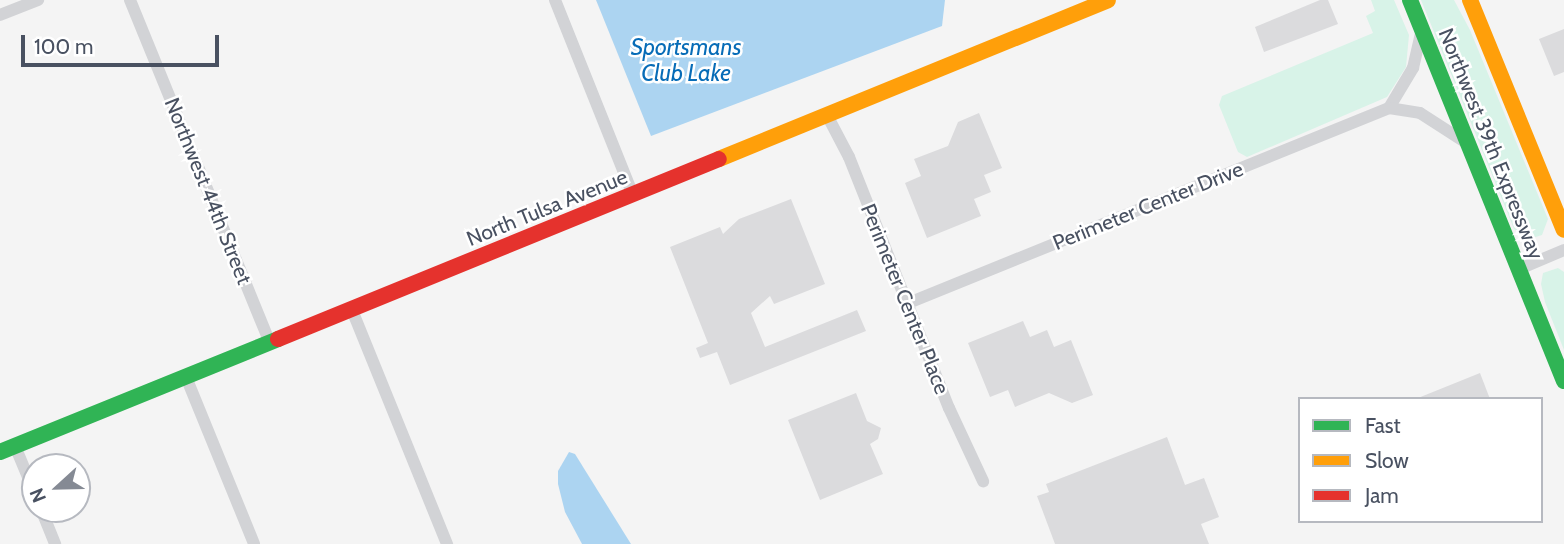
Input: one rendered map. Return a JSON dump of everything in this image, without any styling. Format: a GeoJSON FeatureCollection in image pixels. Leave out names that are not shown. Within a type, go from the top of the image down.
{"type":"FeatureCollection","features":[{"type":"Feature","properties":{"kind":"main road","name":"North Tulsa Avenue"},"geometry":{"type":"LineString","coordinates":[[8,449],[828,117],[1108,0]]}},
{"type":"Feature","properties":{"kind":"main road","name":"Northwest 39th Expressway"},"geometry":{"type":"LineString","coordinates":[[1410,0],[1564,381]]}},
{"type":"Feature","properties":{"kind":"main road","name":"Northwest 39th Expressway"},"geometry":{"type":"LineString","coordinates":[[1470,0],[1564,230]]}},
{"type":"Feature","properties":{"kind":"street"},"geometry":{"type":"LineString","coordinates":[[0,15],[38,0]]}},
{"type":"Feature","properties":{"kind":"street","name":"Northwest 44th Street"},"geometry":{"type":"LineString","coordinates":[[130,0],[270,343]]}},
{"type":"Feature","properties":{"kind":"street"},"geometry":{"type":"LineString","coordinates":[[555,0],[634,195]]}},
{"type":"Feature","properties":{"kind":"street"},"geometry":{"type":"LineString","coordinates":[[1422,27],[1413,68],[1389,108],[1420,113],[1468,145]]}},
{"type":"Feature","properties":{"kind":"street","name":"Perimeter Center Drive"},"geometry":{"type":"LineString","coordinates":[[906,304],[1389,108]]}},
{"type":"Feature","properties":{"kind":"street","name":"Perimeter Center Place"},"geometry":{"type":"LineString","coordinates":[[828,117],[849,157],[906,304],[984,481]]}},
{"type":"Feature","properties":{"kind":"street"},"geometry":{"type":"LineString","coordinates":[[1519,269],[1564,250]]}},
{"type":"Feature","properties":{"kind":"street"},"geometry":{"type":"LineString","coordinates":[[352,310],[447,544]]}},
{"type":"Feature","properties":{"kind":"street"},"geometry":{"type":"LineString","coordinates":[[186,377],[254,544]]}},
{"type":"Feature","properties":{"kind":"street"},"geometry":{"type":"LineString","coordinates":[[8,449],[21,471]]}},
{"type":"Feature","properties":{"kind":"street"},"geometry":{"type":"LineString","coordinates":[[47,523],[55,544]]}},
{"type":"Feature","properties":{"kind":"green space"},"geometry":{"type":"Polygon","coordinates":[[[1371,0],[1394,0],[1409,35],[1406,67],[1387,97],[1247,157],[1238,152],[1219,105],[1222,96],[1373,33],[1366,16],[1375,11],[1371,0]]]}},
{"type":"Feature","properties":{"kind":"green space"},"geometry":{"type":"Polygon","coordinates":[[[1421,0],[1454,0],[1470,30],[1548,219],[1542,235],[1529,239],[1514,229],[1421,0]]]}},
{"type":"Feature","properties":{"kind":"green space"},"geometry":{"type":"Polygon","coordinates":[[[1558,268],[1564,272],[1564,350],[1545,302],[1541,284],[1543,273],[1558,268]]]}},
{"type":"Feature","properties":{"kind":"water","name":"Sportsmans Club Lake"},"geometry":{"type":"Polygon","coordinates":[[[596,0],[945,0],[942,26],[651,136],[596,0]]]}},
{"type":"Feature","properties":{"kind":"water"},"geometry":{"type":"Polygon","coordinates":[[[569,452],[575,454],[631,544],[582,544],[565,512],[558,484],[558,471],[569,452]]]}},
{"type":"Feature","properties":{"kind":"building"},"geometry":{"type":"Polygon","coordinates":[[[1320,0],[1328,0],[1338,24],[1264,52],[1255,27],[1320,0]]]}},
{"type":"Feature","properties":{"kind":"building"},"geometry":{"type":"Polygon","coordinates":[[[1564,29],[1564,72],[1554,76],[1539,39],[1564,29]]]}},
{"type":"Feature","properties":{"kind":"building"},"geometry":{"type":"Polygon","coordinates":[[[979,113],[1002,168],[984,175],[991,192],[974,199],[981,216],[927,238],[905,183],[921,176],[914,159],[948,146],[958,122],[979,113]]]}},
{"type":"Feature","properties":{"kind":"building"},"geometry":{"type":"Polygon","coordinates":[[[791,199],[825,284],[774,304],[770,296],[751,313],[765,347],[857,310],[866,331],[730,385],[717,352],[700,358],[696,348],[708,343],[670,247],[720,227],[723,234],[739,219],[791,199]]]}},
{"type":"Feature","properties":{"kind":"building"},"geometry":{"type":"Polygon","coordinates":[[[1023,321],[1030,337],[1047,330],[1054,347],[1071,340],[1093,395],[1072,403],[1049,393],[1015,407],[1008,390],[990,397],[968,343],[1023,321]]]}},
{"type":"Feature","properties":{"kind":"building"},"geometry":{"type":"Polygon","coordinates":[[[1480,373],[1489,397],[1420,397],[1480,373]]]}},
{"type":"Feature","properties":{"kind":"building"},"geometry":{"type":"Polygon","coordinates":[[[856,393],[867,421],[881,428],[878,439],[870,444],[883,474],[820,500],[788,420],[856,393]]]}},
{"type":"Feature","properties":{"kind":"building"},"geometry":{"type":"Polygon","coordinates":[[[1167,437],[1185,485],[1204,478],[1219,517],[1201,524],[1209,544],[1055,544],[1037,496],[1049,492],[1046,484],[1167,437]]]}},
{"type":"Feature","properties":{"kind":"traffic: fast"},"geometry":{"type":"LineString","coordinates":[[1410,0],[1564,381]]}},
{"type":"Feature","properties":{"kind":"traffic: fast"},"geometry":{"type":"LineString","coordinates":[[0,452],[278,339]]}},
{"type":"Feature","properties":{"kind":"traffic: slow"},"geometry":{"type":"LineString","coordinates":[[719,159],[1108,0]]}},
{"type":"Feature","properties":{"kind":"traffic: slow"},"geometry":{"type":"LineString","coordinates":[[1470,0],[1564,230]]}},
{"type":"Feature","properties":{"kind":"traffic: jam"},"geometry":{"type":"LineString","coordinates":[[278,339],[719,159]]}}]}
